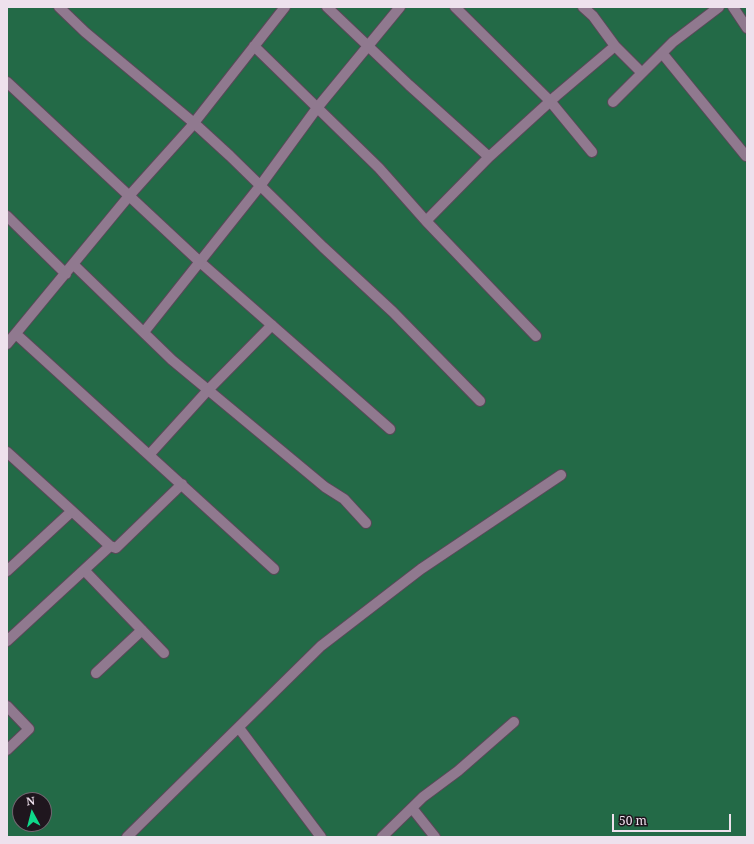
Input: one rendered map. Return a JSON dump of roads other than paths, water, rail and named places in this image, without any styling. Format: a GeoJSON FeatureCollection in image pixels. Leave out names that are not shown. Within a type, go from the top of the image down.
{"type":"FeatureCollection","features":[{"type":"Feature","properties":{"kind":"street"},"geometry":{"type":"LineString","coordinates":[[59,7],[86,32],[194,123],[393,312],[480,401]]}},
{"type":"Feature","properties":{"kind":"street"},"geometry":{"type":"LineString","coordinates":[[7,344],[129,196],[194,123],[285,7]]}},
{"type":"Feature","properties":{"kind":"street"},"geometry":{"type":"LineString","coordinates":[[327,7],[409,85],[489,157]]}},
{"type":"Feature","properties":{"kind":"street"},"geometry":{"type":"LineString","coordinates":[[144,332],[260,186],[317,108],[400,7]]}},
{"type":"Feature","properties":{"kind":"street"},"geometry":{"type":"LineString","coordinates":[[455,7],[550,101],[592,152]]}},
{"type":"Feature","properties":{"kind":"street"},"geometry":{"type":"LineString","coordinates":[[583,7],[592,16],[615,46],[642,73]]}},
{"type":"Feature","properties":{"kind":"street"},"geometry":{"type":"LineString","coordinates":[[613,102],[673,42],[719,7]]}},
{"type":"Feature","properties":{"kind":"street"},"geometry":{"type":"LineString","coordinates":[[733,7],[747,28]]}},
{"type":"Feature","properties":{"kind":"street"},"geometry":{"type":"LineString","coordinates":[[254,46],[379,168],[426,221],[536,336]]}},
{"type":"Feature","properties":{"kind":"street"},"geometry":{"type":"LineString","coordinates":[[426,221],[489,157],[550,101],[615,46]]}},
{"type":"Feature","properties":{"kind":"street"},"geometry":{"type":"LineString","coordinates":[[662,53],[746,156]]}},
{"type":"Feature","properties":{"kind":"street"},"geometry":{"type":"LineString","coordinates":[[7,82],[200,262],[390,429]]}},
{"type":"Feature","properties":{"kind":"street"},"geometry":{"type":"LineString","coordinates":[[7,216],[66,274]]}},
{"type":"Feature","properties":{"kind":"street"},"geometry":{"type":"LineString","coordinates":[[73,264],[172,360],[325,487],[344,499],[366,523]]}},
{"type":"Feature","properties":{"kind":"street"},"geometry":{"type":"LineString","coordinates":[[149,455],[208,390],[272,325]]}},
{"type":"Feature","properties":{"kind":"street"},"geometry":{"type":"LineString","coordinates":[[16,334],[274,569]]}},
{"type":"Feature","properties":{"kind":"street"},"geometry":{"type":"LineString","coordinates":[[7,452],[110,546],[116,548],[182,484]]}},
{"type":"Feature","properties":{"kind":"street"},"geometry":{"type":"LineString","coordinates":[[127,837],[322,646],[422,569],[560,476]]}},
{"type":"Feature","properties":{"kind":"street"},"geometry":{"type":"LineString","coordinates":[[7,571],[72,511]]}},
{"type":"Feature","properties":{"kind":"street"},"geometry":{"type":"LineString","coordinates":[[7,641],[110,546]]}},
{"type":"Feature","properties":{"kind":"street"},"geometry":{"type":"LineString","coordinates":[[84,570],[164,653]]}},
{"type":"Feature","properties":{"kind":"street"},"geometry":{"type":"LineString","coordinates":[[96,673],[142,630]]}},
{"type":"Feature","properties":{"kind":"street"},"geometry":{"type":"LineString","coordinates":[[7,706],[29,729],[7,750]]}},
{"type":"Feature","properties":{"kind":"street"},"geometry":{"type":"LineString","coordinates":[[382,837],[423,797],[458,771],[514,722]]}},
{"type":"Feature","properties":{"kind":"street"},"geometry":{"type":"LineString","coordinates":[[239,728],[321,837]]}},
{"type":"Feature","properties":{"kind":"street"},"geometry":{"type":"LineString","coordinates":[[412,808],[435,837]]}}]}
